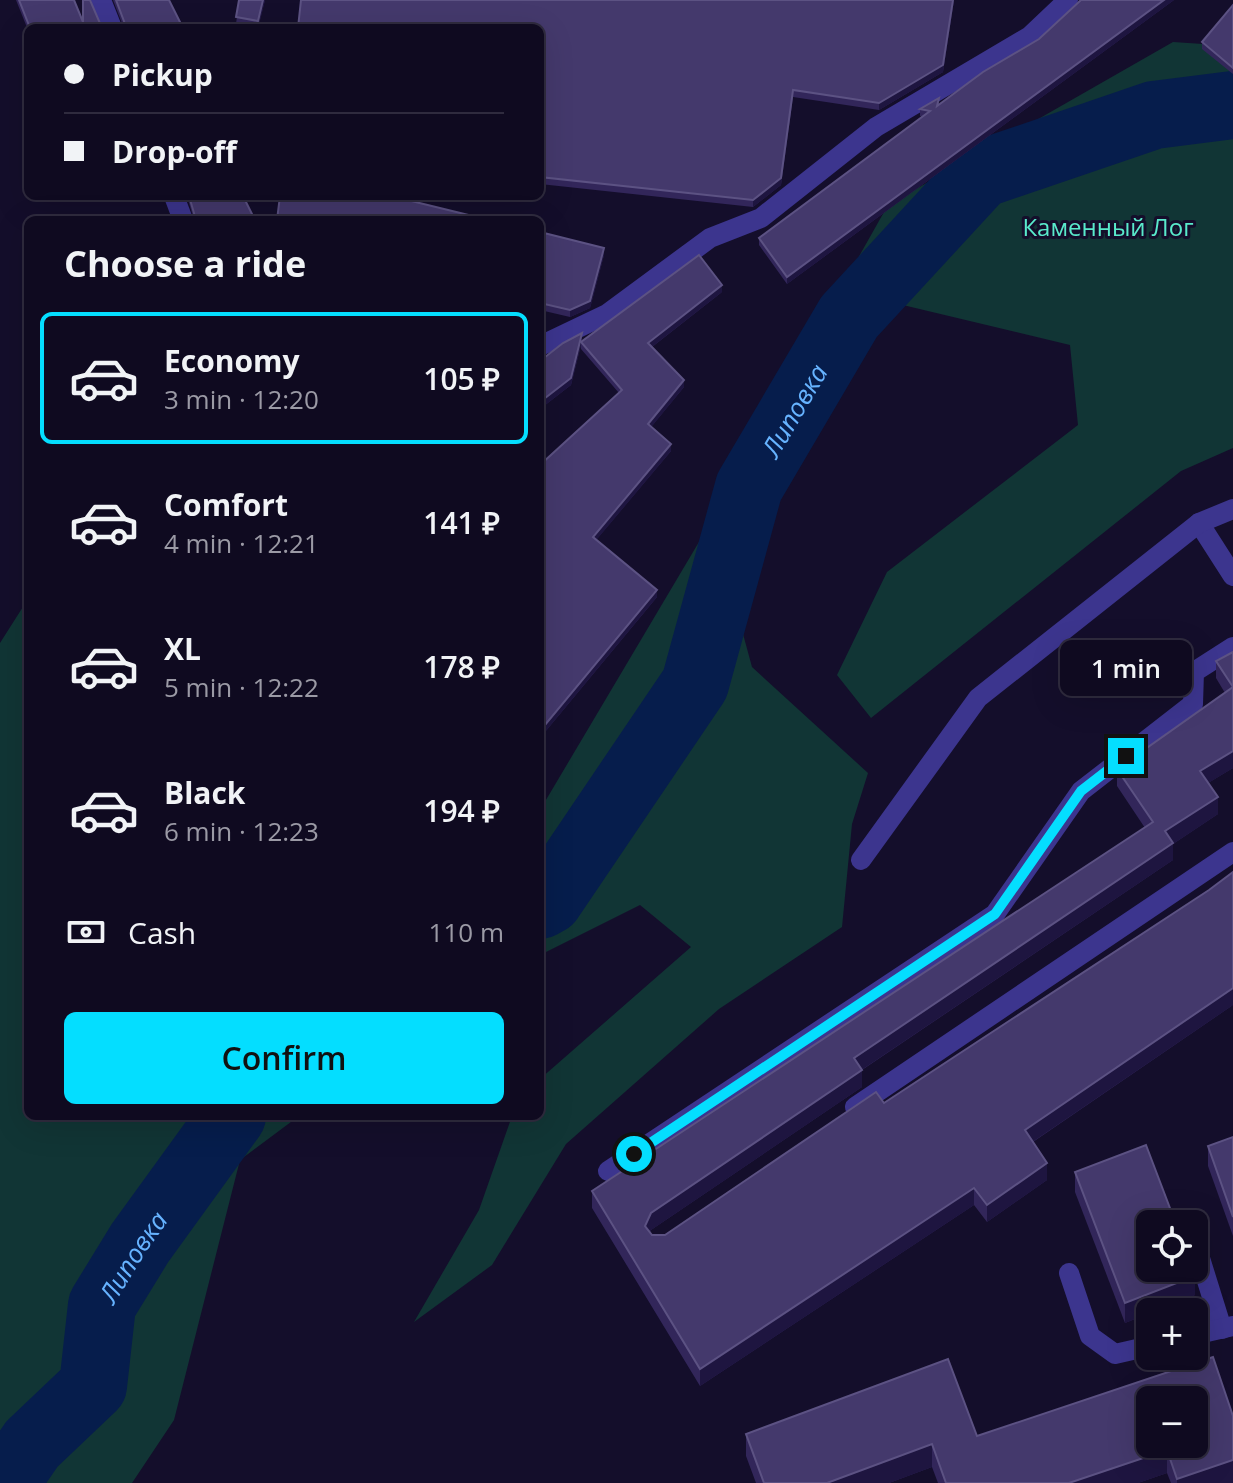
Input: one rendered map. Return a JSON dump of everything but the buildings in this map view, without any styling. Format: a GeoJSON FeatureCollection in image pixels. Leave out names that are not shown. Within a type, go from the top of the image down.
{"type":"FeatureCollection","features":[{"type":"Feature","properties":{"kind":"lane"},"geometry":{"type":"LineString","coordinates":[[101,0],[110,24]]}},
{"type":"Feature","properties":{"kind":"lane"},"geometry":{"type":"LineString","coordinates":[[544,344],[607,314],[710,238],[761,218],[876,127],[1030,36],[1068,0]]}},
{"type":"Feature","properties":{"kind":"lane"},"geometry":{"type":"LineString","coordinates":[[861,860],[978,698],[1199,523],[1233,509]]}},
{"type":"Feature","properties":{"kind":"lane"},"geometry":{"type":"LineString","coordinates":[[1199,523],[1233,576]]}},
{"type":"Feature","properties":{"kind":"lane"},"geometry":{"type":"LineString","coordinates":[[608,1171],[995,914],[1081,791],[1193,704],[1194,672],[1233,647]]}},
{"type":"Feature","properties":{"kind":"lane"},"geometry":{"type":"LineString","coordinates":[[841,1117],[1233,852]]}},
{"type":"Feature","properties":{"kind":"lane"},"geometry":{"type":"LineString","coordinates":[[1069,1273],[1090,1336],[1115,1354],[1136,1349]]}},
{"type":"Feature","properties":{"kind":"lane"},"geometry":{"type":"LineString","coordinates":[[1208,1275],[1227,1327]]}},
{"type":"Feature","properties":{"kind":"green space","name":"Каменный Лог"},"geometry":{"type":"Polygon","coordinates":[[[1173,42],[1233,46],[1233,448],[1181,471],[871,718],[837,675],[887,572],[1078,425],[1070,345],[840,290],[888,205],[1173,42]]]}},
{"type":"Feature","properties":{"kind":"green space"},"geometry":{"type":"Polygon","coordinates":[[[712,520],[752,667],[868,773],[852,824],[842,927],[719,1009],[566,1144],[492,1265],[414,1322],[479,1210],[511,1120],[544,1120],[544,1076],[691,947],[640,905],[544,953],[544,803],[712,520]]]}},
{"type":"Feature","properties":{"kind":"green space"},"geometry":{"type":"Polygon","coordinates":[[[24,605],[24,1120],[294,1120],[240,1160],[174,1420],[132,1483],[0,1483],[0,643],[24,605]]]}},
{"type":"Feature","properties":{"kind":"waterway","name":"Липовка"},"geometry":{"type":"LineString","coordinates":[[544,903],[549,900],[695,684],[749,487],[849,317],[981,174],[1154,115],[1233,105]]}},
{"type":"Feature","properties":{"kind":"waterway","name":"Липовка"},"geometry":{"type":"LineString","coordinates":[[5,1483],[32,1444],[93,1386],[102,1305],[140,1243],[229,1120]]}},
{"type":"Feature","properties":{"kind":"route"},"geometry":{"type":"LineString","coordinates":[[634,1154],[995,914],[1081,791],[1126,756]]}}]}
